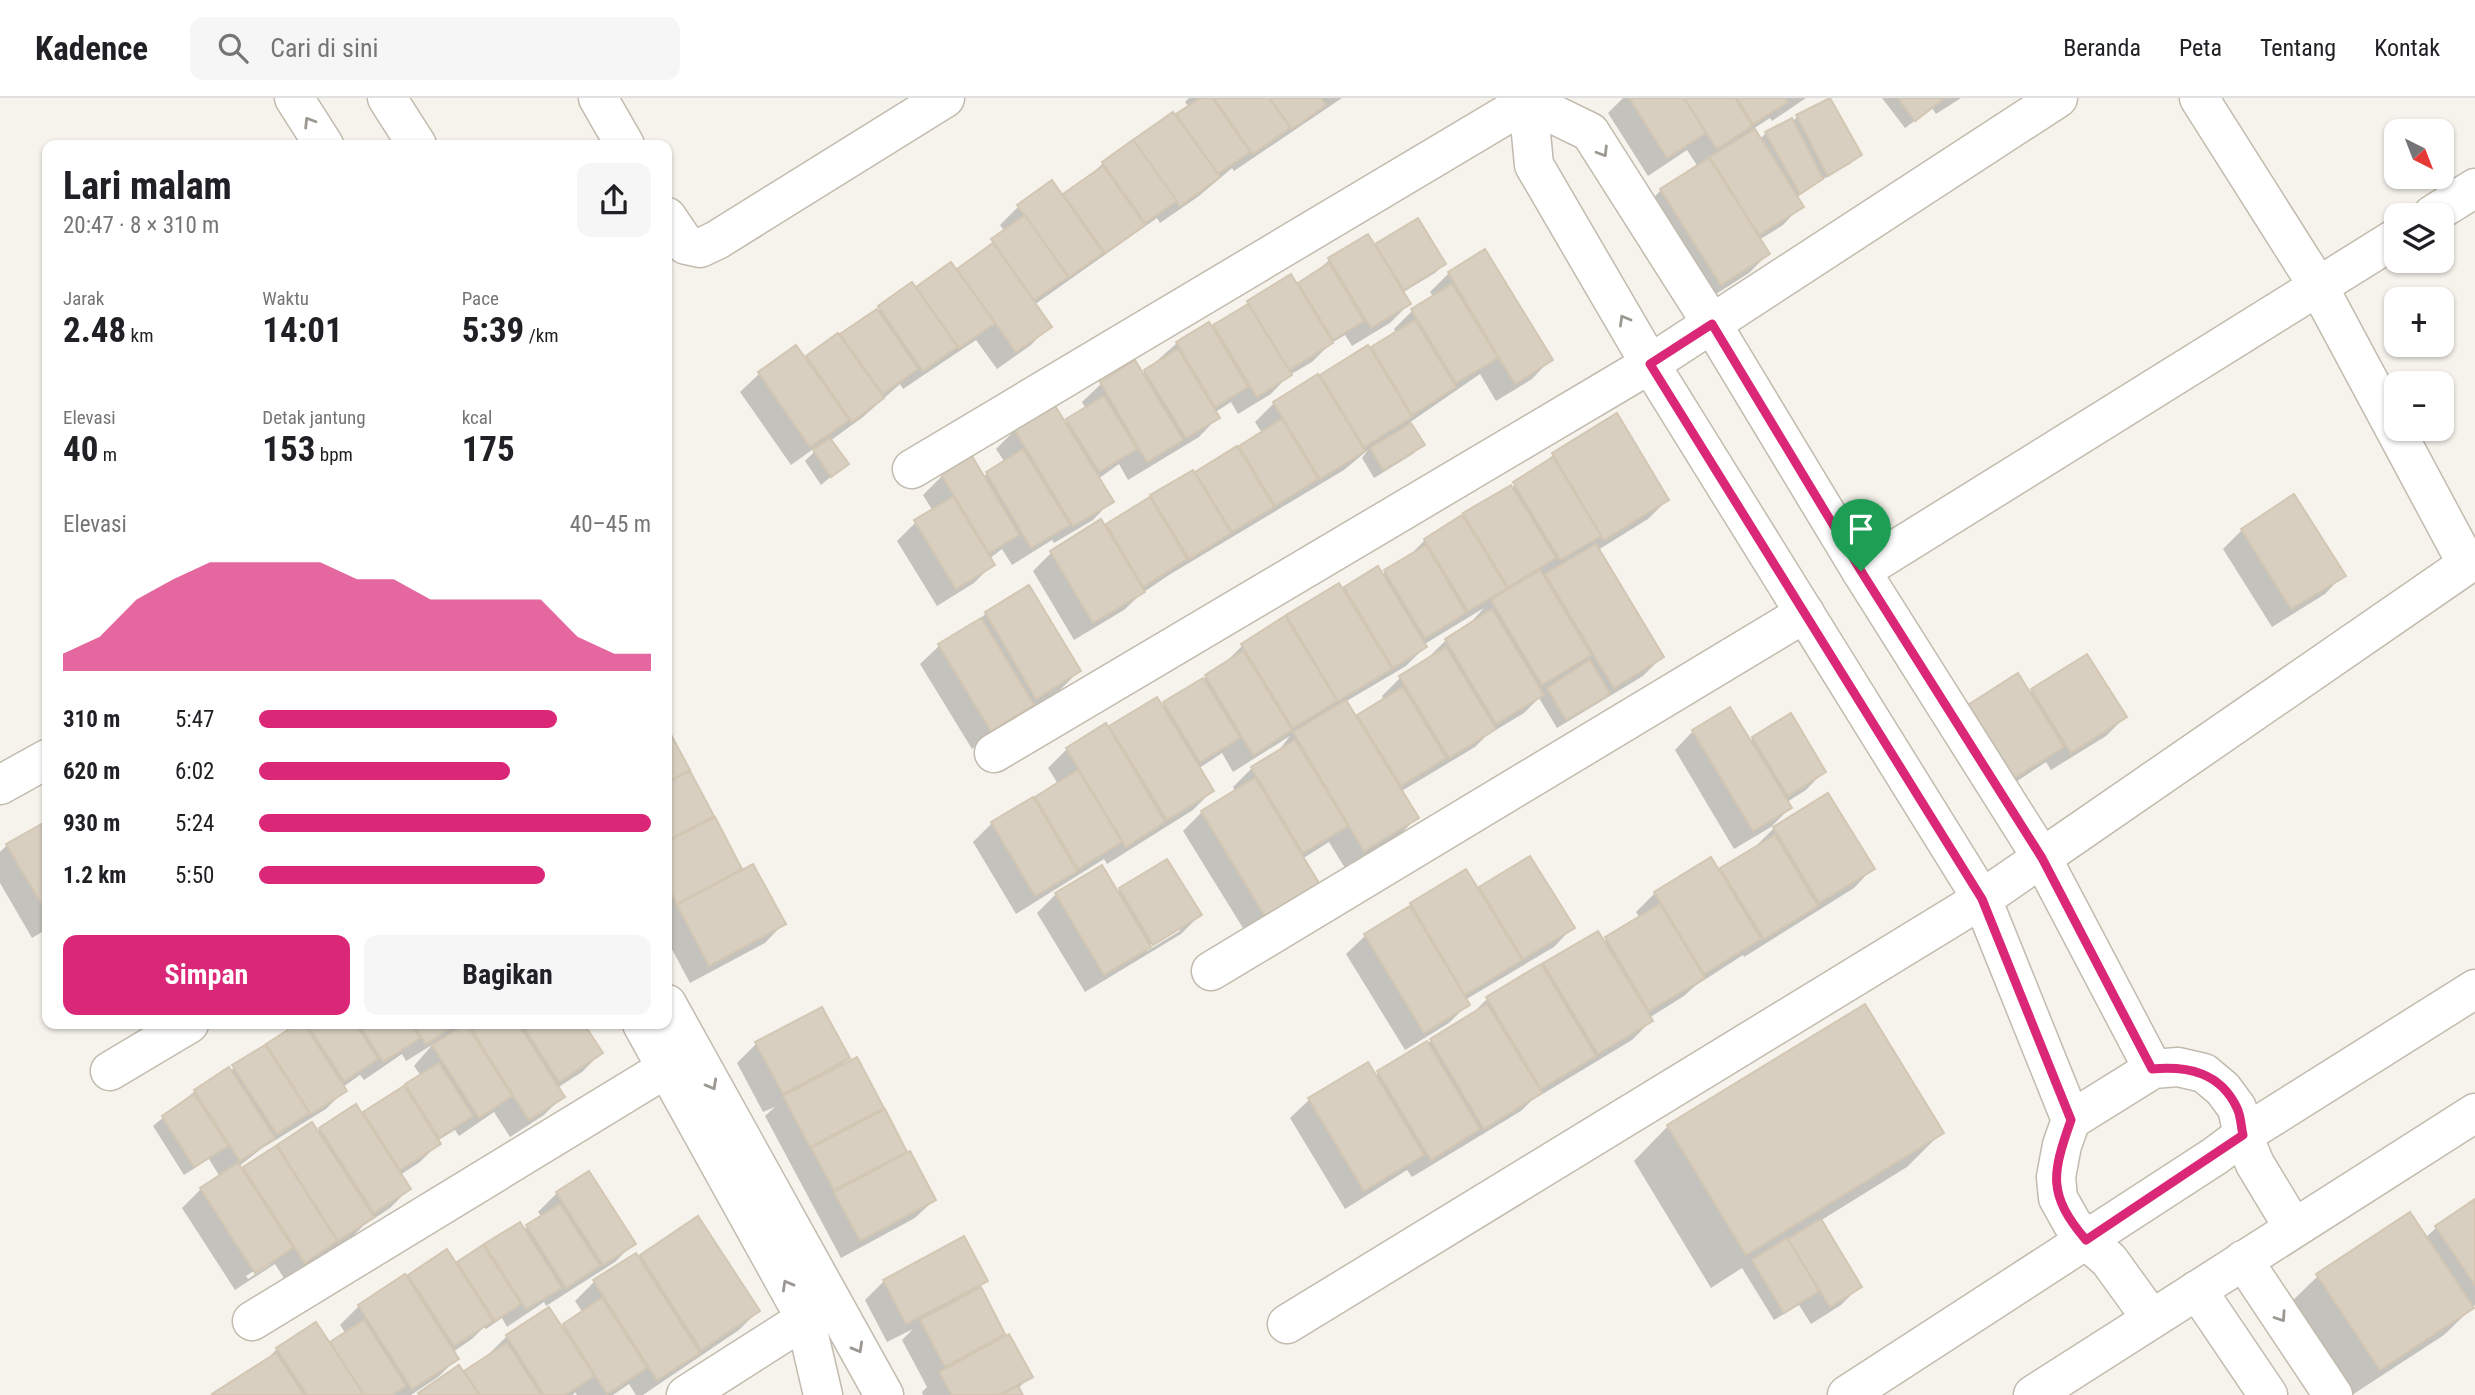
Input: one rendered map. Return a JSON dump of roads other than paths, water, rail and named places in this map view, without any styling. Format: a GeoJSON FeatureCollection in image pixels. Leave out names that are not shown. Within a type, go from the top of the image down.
{"type":"FeatureCollection","features":[{"type":"Feature","properties":{"kind":"street"},"geometry":{"type":"LineString","coordinates":[[294,98],[321,140]]}},
{"type":"Feature","properties":{"kind":"street"},"geometry":{"type":"LineString","coordinates":[[387,98],[410,140]]}},
{"type":"Feature","properties":{"kind":"street"},"geometry":{"type":"LineString","coordinates":[[598,98],[622,140]]}},
{"type":"Feature","properties":{"kind":"street"},"geometry":{"type":"LineString","coordinates":[[672,224],[686,245],[700,248],[945,98]]}},
{"type":"Feature","properties":{"kind":"street"},"geometry":{"type":"LineString","coordinates":[[994,753],[1650,364],[2058,98]]}},
{"type":"Feature","properties":{"kind":"street"},"geometry":{"type":"LineString","coordinates":[[1287,1324],[1982,899],[2471,562],[2318,286],[2199,98]]}},
{"type":"Feature","properties":{"kind":"street"},"geometry":{"type":"LineString","coordinates":[[1529,99],[1590,132],[2042,858],[2152,1069]]}},
{"type":"Feature","properties":{"kind":"street"},"geometry":{"type":"LineString","coordinates":[[1529,99],[1534,165],[1650,364],[1982,899],[2071,1120]]}},
{"type":"Feature","properties":{"kind":"street"},"geometry":{"type":"LineString","coordinates":[[912,469],[1529,99]]}},
{"type":"Feature","properties":{"kind":"street"},"geometry":{"type":"LineString","coordinates":[[2451,203],[2475,188]]}},
{"type":"Feature","properties":{"kind":"street"},"geometry":{"type":"LineString","coordinates":[[1861,571],[2384,245]]}},
{"type":"Feature","properties":{"kind":"street"},"geometry":{"type":"LineString","coordinates":[[1211,971],[1805,613]]}},
{"type":"Feature","properties":{"kind":"street"},"geometry":{"type":"LineString","coordinates":[[0,785],[42,762]]}},
{"type":"Feature","properties":{"kind":"street"},"geometry":{"type":"LineString","coordinates":[[1847,1395],[2098,1250],[2243,1135],[2475,989]]}},
{"type":"Feature","properties":{"kind":"street"},"geometry":{"type":"LineString","coordinates":[[672,1026],[680,1061],[819,1310],[884,1395]]}},
{"type":"Feature","properties":{"kind":"street"},"geometry":{"type":"LineString","coordinates":[[110,1071],[181,1029]]}},
{"type":"Feature","properties":{"kind":"street"},"geometry":{"type":"LineString","coordinates":[[647,1029],[680,1061]]}},
{"type":"Feature","properties":{"kind":"street"},"geometry":{"type":"LineString","coordinates":[[252,1321],[680,1061]]}},
{"type":"Feature","properties":{"kind":"street"},"geometry":{"type":"LineString","coordinates":[[2144,1309],[2098,1250],[2072,1223],[2058,1198],[2056,1177],[2062,1145],[2071,1120],[2152,1069],[2178,1067],[2204,1073],[2223,1089],[2237,1108],[2243,1135],[2279,1204]]}},
{"type":"Feature","properties":{"kind":"street"},"geometry":{"type":"LineString","coordinates":[[2033,1395],[2144,1309],[2197,1290],[2243,1260],[2279,1204],[2475,1113]]}},
{"type":"Feature","properties":{"kind":"street"},"geometry":{"type":"LineString","coordinates":[[2243,1260],[2333,1395]]}},
{"type":"Feature","properties":{"kind":"street"},"geometry":{"type":"LineString","coordinates":[[2197,1290],[2268,1395]]}},
{"type":"Feature","properties":{"kind":"street"},"geometry":{"type":"LineString","coordinates":[[685,1395],[819,1310]]}},
{"type":"Feature","properties":{"kind":"street"},"geometry":{"type":"LineString","coordinates":[[819,1310],[823,1395]]}}]}
